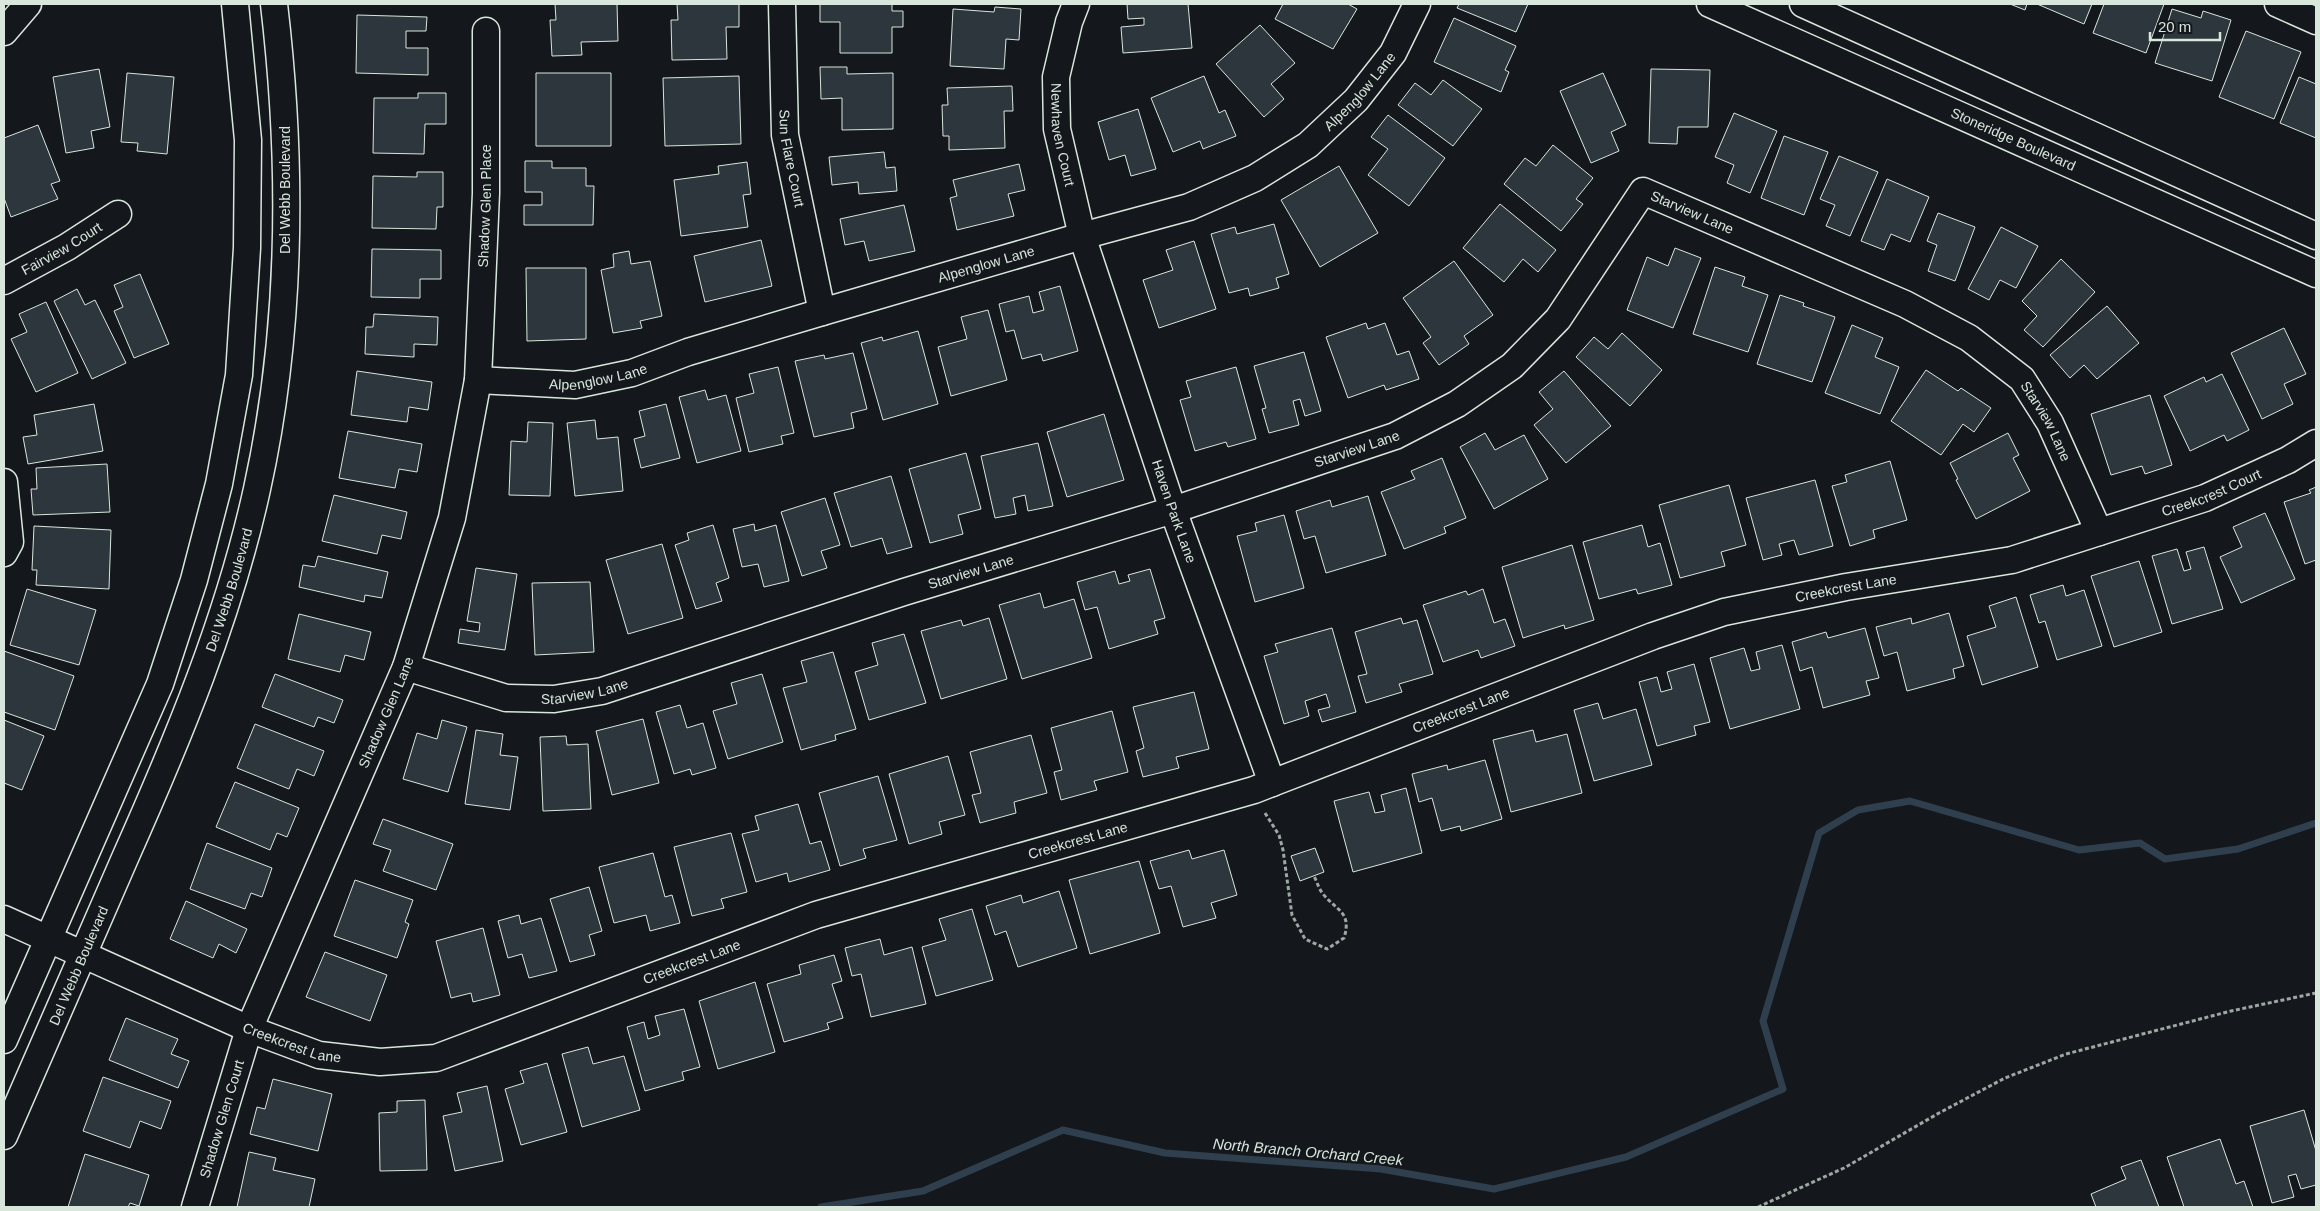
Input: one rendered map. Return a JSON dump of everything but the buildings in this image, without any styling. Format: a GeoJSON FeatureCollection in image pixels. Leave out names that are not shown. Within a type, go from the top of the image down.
{"type":"FeatureCollection","features":[{"type":"Feature","properties":{"kind":"street"},"geometry":{"type":"LineString","coordinates":[[4,32],[28,4]]}},
{"type":"Feature","properties":{"kind":"street","name":"Del Webb Boulevard"},"geometry":{"type":"LineString","coordinates":[[4,1136],[65,946],[160,684],[206,536],[228,440],[238,375],[247,248],[248,140],[236,4]]}},
{"type":"Feature","properties":{"kind":"street","name":"Del Webb Boulevard"},"geometry":{"type":"LineString","coordinates":[[4,1040],[65,946],[161,776],[196,689],[230,591],[257,490],[276,377],[286,250],[286,138],[281,61],[274,4]]}},
{"type":"Feature","properties":{"kind":"street","name":"Sun Flare Court"},"geometry":{"type":"LineString","coordinates":[[782,4],[785,135],[822,312]]}},
{"type":"Feature","properties":{"kind":"street","name":"Newhaven Court"},"geometry":{"type":"LineString","coordinates":[[1076,4],[1069,22],[1056,77],[1057,129],[1082,236]]}},
{"type":"Feature","properties":{"kind":"street","name":"Alpenglow Lane"},"geometry":{"type":"LineString","coordinates":[[478,380],[575,385],[632,373],[688,352],[1189,206],[1255,178],[1308,145],[1356,100],[1393,53],[1417,4]]}},
{"type":"Feature","properties":{"kind":"street","name":"Stoneridge Boulevard"},"geometry":{"type":"LineString","coordinates":[[1710,4],[2316,274]]}},
{"type":"Feature","properties":{"kind":"street"},"geometry":{"type":"LineString","coordinates":[[1803,4],[2316,236]]}},
{"type":"Feature","properties":{"kind":"street"},"geometry":{"type":"LineString","coordinates":[[2278,4],[2316,21]]}},
{"type":"Feature","properties":{"kind":"street","name":"Shadow Glen Place"},"geometry":{"type":"LineString","coordinates":[[478,380],[486,193],[486,31]]}},
{"type":"Feature","properties":{"kind":"street","name":"Starview Lane"},"geometry":{"type":"LineString","coordinates":[[406,667],[506,698],[554,699],[602,691],[904,592],[1173,510],[1395,436],[1457,404],[1512,366],[1558,319],[1643,191],[1905,304],[1969,338],[2022,379],[2050,423],[2099,532]]}},
{"type":"Feature","properties":{"kind":"street","name":"Fairview Court"},"geometry":{"type":"LineString","coordinates":[[4,281],[67,247],[118,214]]}},
{"type":"Feature","properties":{"kind":"street","name":"Haven Park Lane"},"geometry":{"type":"LineString","coordinates":[[1082,236],[1263,786]]}},
{"type":"Feature","properties":{"kind":"street","name":"Shadow Glen Lane"},"geometry":{"type":"LineString","coordinates":[[249,1029],[406,667],[452,518],[478,380]]}},
{"type":"Feature","properties":{"kind":"street","name":"Creekcrest Court"},"geometry":{"type":"LineString","coordinates":[[2099,532],[2205,498],[2288,460],[2316,442]]}},
{"type":"Feature","properties":{"kind":"street"},"geometry":{"type":"LineString","coordinates":[[4,482],[10,542],[4,553]]}},
{"type":"Feature","properties":{"kind":"street","name":"Creekcrest Lane"},"geometry":{"type":"LineString","coordinates":[[4,919],[249,1029],[318,1055],[380,1062],[436,1058],[816,915],[1263,786],[1652,636],[1724,612],[1846,587],[2012,560],[2099,532]]}},
{"type":"Feature","properties":{"kind":"street","name":"Shadow Glen Court"},"geometry":{"type":"LineString","coordinates":[[195,1207],[249,1029]]}},
{"type":"Feature","properties":{"kind":"path"},"geometry":{"type":"LineString","coordinates":[[1263,786],[1270,824],[1279,835],[1283,850],[1292,915],[1305,939],[1327,949],[1344,938],[1347,927],[1344,915],[1324,895],[1314,876]]}},
{"type":"Feature","properties":{"kind":"path"},"geometry":{"type":"LineString","coordinates":[[1758,1207],[1844,1168],[1939,1113],[2005,1078],[2066,1054],[2232,1011],[2316,993]]}},
{"type":"Feature","properties":{"kind":"waterway","name":"North Branch Orchard Creek"},"geometry":{"type":"LineString","coordinates":[[821,1207],[923,1191],[1063,1130],[1165,1153],[1381,1169],[1494,1189],[1626,1157],[1783,1089],[1763,1021],[1819,833],[1858,810],[1910,801],[2079,850],[2140,843],[2165,859],[2238,849],[2316,823]]}}]}
